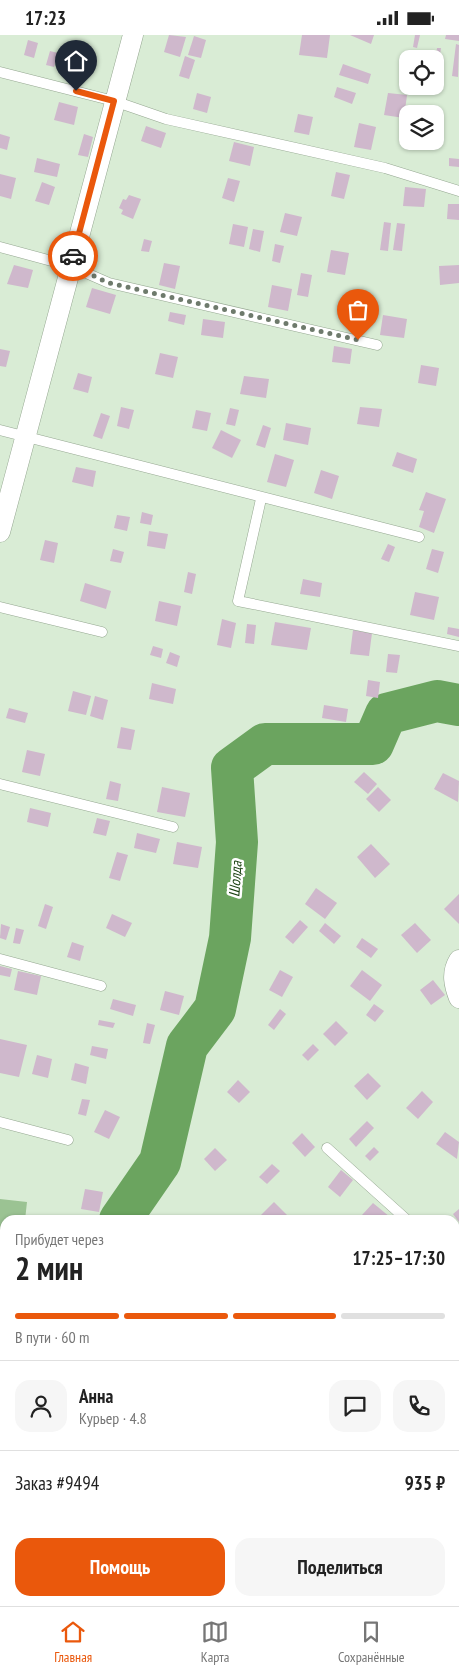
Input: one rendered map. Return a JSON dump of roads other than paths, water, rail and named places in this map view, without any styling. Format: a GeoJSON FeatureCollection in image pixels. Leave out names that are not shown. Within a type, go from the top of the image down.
{"type":"FeatureCollection","features":[{"type":"Feature","properties":{"kind":"street"},"geometry":{"type":"LineString","coordinates":[[0,532],[133,35]]}},
{"type":"Feature","properties":{"kind":"street"},"geometry":{"type":"LineString","coordinates":[[459,960],[455,967],[454,983],[459,998]]}},
{"type":"Feature","properties":{"kind":"lane"},"geometry":{"type":"LineString","coordinates":[[0,73],[114,101],[166,119],[384,168],[459,191]]}},
{"type":"Feature","properties":{"kind":"lane"},"geometry":{"type":"LineString","coordinates":[[0,247],[70,265],[109,283],[377,345]]}},
{"type":"Feature","properties":{"kind":"lane"},"geometry":{"type":"LineString","coordinates":[[0,430],[261,499],[419,537]]}},
{"type":"Feature","properties":{"kind":"lane"},"geometry":{"type":"LineString","coordinates":[[261,499],[238,601],[459,646]]}},
{"type":"Feature","properties":{"kind":"lane"},"geometry":{"type":"LineString","coordinates":[[0,607],[102,632]]}},
{"type":"Feature","properties":{"kind":"lane"},"geometry":{"type":"LineString","coordinates":[[0,784],[173,827]]}},
{"type":"Feature","properties":{"kind":"lane"},"geometry":{"type":"LineString","coordinates":[[0,959],[101,986]]}},
{"type":"Feature","properties":{"kind":"lane"},"geometry":{"type":"LineString","coordinates":[[0,1122],[68,1140]]}},
{"type":"Feature","properties":{"kind":"lane"},"geometry":{"type":"LineString","coordinates":[[327,1148],[402,1215]]}},
{"type":"Feature","properties":{"kind":"waterway","name":"Шолда"},"geometry":{"type":"LineString","coordinates":[[123,1215],[160,1162],[187,1046],[215,1009],[230,938],[237,842],[232,768],[265,744],[373,744],[386,714],[437,701],[459,705]]}}]}
